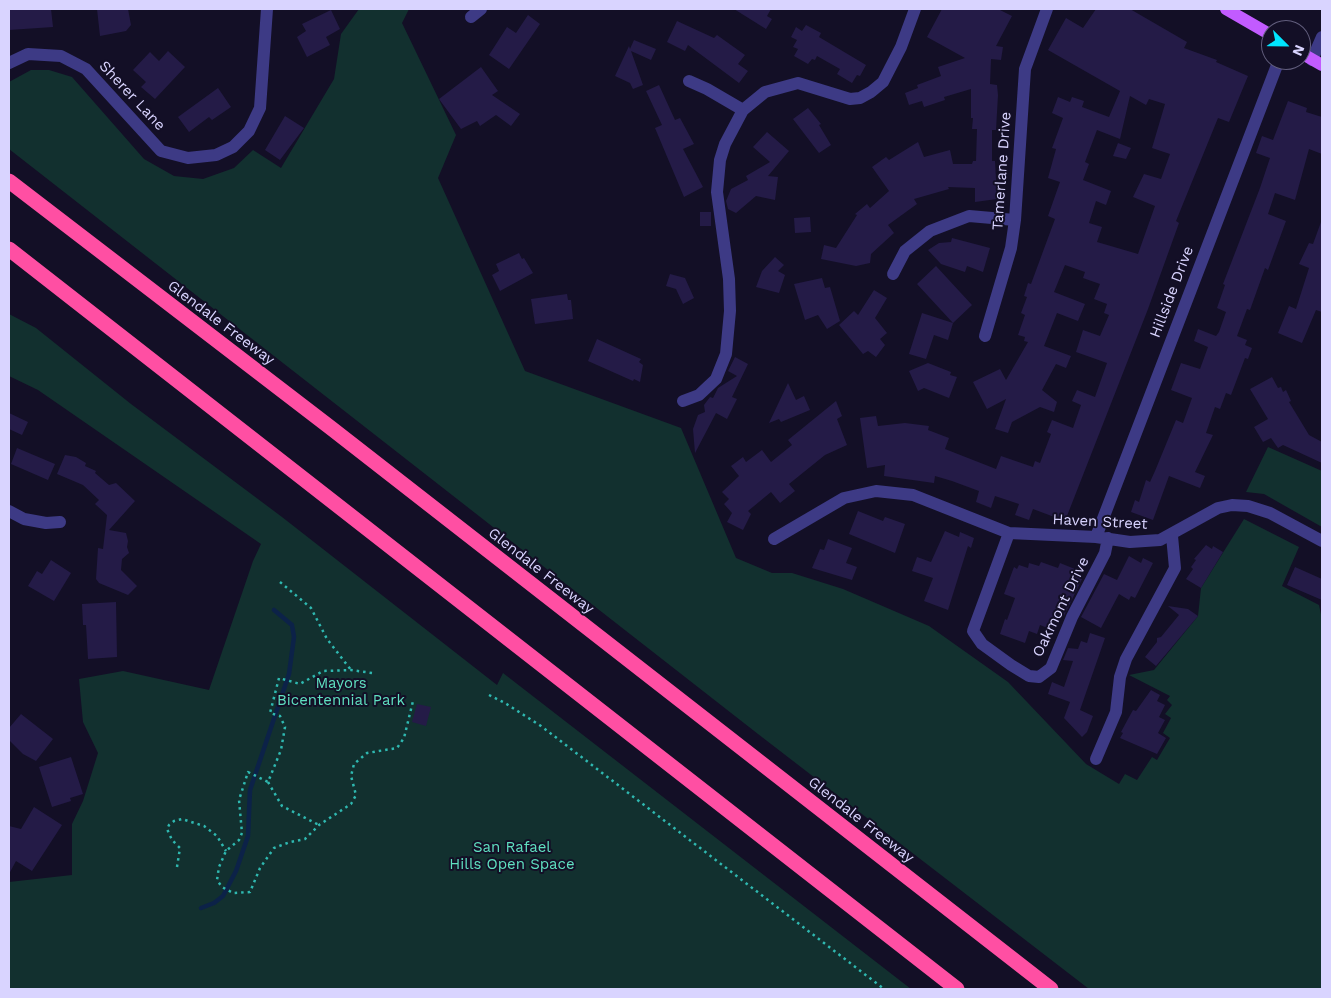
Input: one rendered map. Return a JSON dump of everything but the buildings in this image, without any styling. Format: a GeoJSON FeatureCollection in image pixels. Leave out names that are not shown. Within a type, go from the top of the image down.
{"type":"FeatureCollection","features":[{"type":"Feature","properties":{"kind":"highway","name":"Glendale Freeway"},"geometry":{"type":"LineString","coordinates":[[9,182],[339,434],[1051,989]]}},
{"type":"Feature","properties":{"kind":"highway"},"geometry":{"type":"LineString","coordinates":[[9,249],[957,989]]}},
{"type":"Feature","properties":{"kind":"main road"},"geometry":{"type":"LineString","coordinates":[[1226,9],[1261,29]]}},
{"type":"Feature","properties":{"kind":"street","name":"Sherer Lane"},"geometry":{"type":"LineString","coordinates":[[9,63],[28,54],[61,56],[86,69],[161,151],[188,158],[216,155],[233,147],[249,131],[260,108],[267,9]]}},
{"type":"Feature","properties":{"kind":"street"},"geometry":{"type":"LineString","coordinates":[[683,401],[700,395],[716,379],[726,354],[730,311],[729,279],[717,192],[722,152],[743,110],[765,92],[798,83],[850,99],[860,98],[871,92],[883,82],[916,9]]}},
{"type":"Feature","properties":{"kind":"street","name":"Tamerlane Drive"},"geometry":{"type":"LineString","coordinates":[[985,336],[1011,248],[1016,220],[1025,69],[1047,9]]}},
{"type":"Feature","properties":{"kind":"street"},"geometry":{"type":"LineString","coordinates":[[1312,59],[1322,37]]}},
{"type":"Feature","properties":{"kind":"street","name":"Hillside Drive"},"geometry":{"type":"LineString","coordinates":[[1102,537],[1275,70]]}},
{"type":"Feature","properties":{"kind":"street"},"geometry":{"type":"LineString","coordinates":[[690,81],[743,110]]}},
{"type":"Feature","properties":{"kind":"street"},"geometry":{"type":"LineString","coordinates":[[893,274],[905,251],[930,230],[969,216],[1016,220]]}},
{"type":"Feature","properties":{"kind":"street","name":"Haven Street"},"geometry":{"type":"LineString","coordinates":[[774,539],[844,498],[876,491],[913,495],[1009,533],[1102,537],[1130,542],[1150,542],[1172,536],[1199,517],[1218,508],[1232,505],[1261,509],[1322,541]]}},
{"type":"Feature","properties":{"kind":"street"},"geometry":{"type":"LineString","coordinates":[[9,511],[24,519],[46,523],[60,522]]}},
{"type":"Feature","properties":{"kind":"street","name":"Oakmont Drive"},"geometry":{"type":"LineString","coordinates":[[1009,533],[973,631],[982,644],[1029,676],[1039,676],[1050,668],[1072,616],[1105,554],[1102,537]]}},
{"type":"Feature","properties":{"kind":"street"},"geometry":{"type":"LineString","coordinates":[[1096,759],[1116,712],[1120,677],[1126,659],[1175,568],[1172,536]]}},
{"type":"Feature","properties":{"kind":"path"},"geometry":{"type":"LineString","coordinates":[[280,582],[311,608],[327,640],[351,670]]}},
{"type":"Feature","properties":{"kind":"path"},"geometry":{"type":"LineString","coordinates":[[268,782],[285,736],[285,727],[280,716],[270,713],[279,678],[300,684],[323,671],[351,670],[372,673]]}},
{"type":"Feature","properties":{"kind":"path"},"geometry":{"type":"LineString","coordinates":[[489,694],[541,726],[884,989]]}},
{"type":"Feature","properties":{"kind":"path"},"geometry":{"type":"LineString","coordinates":[[319,825],[282,806],[268,782],[248,772],[240,795],[242,833],[239,840],[226,851],[217,877],[222,887],[228,891],[246,894],[250,892],[269,852],[280,845],[305,839],[319,825],[353,802],[356,790],[351,776],[358,760],[367,753],[393,749],[402,741],[413,701]]}},
{"type":"Feature","properties":{"kind":"path"},"geometry":{"type":"LineString","coordinates":[[177,867],[180,848],[172,840],[167,829],[168,824],[174,821],[182,819],[204,826],[217,836],[226,851]]}},
{"type":"Feature","properties":{"kind":"green space"},"geometry":{"type":"Polygon","coordinates":[[[359,9],[409,9],[402,23],[456,135],[438,178],[525,371],[681,428],[736,558],[772,573],[792,573],[843,589],[929,626],[1008,682],[1086,764],[1119,784],[1125,774],[1137,780],[1152,757],[1157,760],[1170,738],[1163,733],[1171,718],[1165,714],[1172,705],[1167,700],[1170,696],[1129,675],[1154,670],[1198,616],[1201,588],[1244,519],[1299,547],[1282,586],[1319,605],[1322,619],[1322,989],[1089,989],[758,734],[9,149],[9,82],[31,70],[49,70],[72,77],[144,159],[174,176],[203,179],[234,168],[253,150],[281,168],[334,79],[341,34],[359,9]]]}},
{"type":"Feature","properties":{"kind":"green space"},"geometry":{"type":"Polygon","coordinates":[[[9,314],[36,328],[131,404],[282,517],[497,685],[503,673],[911,989],[9,989],[9,882],[72,875],[72,824],[83,801],[98,753],[83,722],[79,679],[123,671],[209,690],[253,561],[261,544],[38,390],[9,376],[9,314]]]}},
{"type":"Feature","properties":{"kind":"green space"},"geometry":{"type":"Polygon","coordinates":[[[1268,447],[1322,471],[1322,527],[1264,494],[1246,492],[1268,447]]]}},
{"type":"Feature","properties":{"kind":"waterway"},"geometry":{"type":"LineString","coordinates":[[201,908],[214,903],[223,896],[236,871],[248,836],[250,790],[289,674],[294,637],[292,625],[274,610]]}},
{"type":"Feature","properties":{"kind":"park label","name":"Mayors Bicentennial Park"},"geometry":{"type":"Point","coordinates":[341,692]}},
{"type":"Feature","properties":{"kind":"park label","name":"San Rafael Hills Open Space"},"geometry":{"type":"Point","coordinates":[512,856]}}]}
